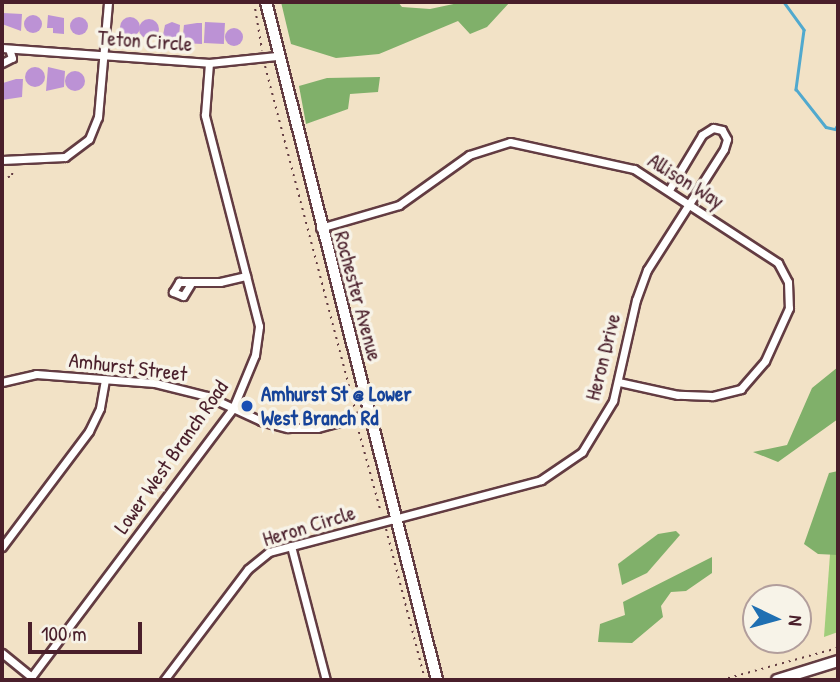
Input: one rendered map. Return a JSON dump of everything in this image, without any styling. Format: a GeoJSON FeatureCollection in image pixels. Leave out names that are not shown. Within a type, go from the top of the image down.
{"type":"FeatureCollection","features":[{"type":"Feature","properties":{"kind":"main road","name":"Rochester Avenue"},"geometry":{"type":"LineString","coordinates":[[266,2],[277,57],[436,680]]}},
{"type":"Feature","properties":{"kind":"main road"},"geometry":{"type":"LineString","coordinates":[[777,680],[838,661]]}},
{"type":"Feature","properties":{"kind":"street"},"geometry":{"type":"LineString","coordinates":[[2,160],[53,159],[83,145],[98,117],[108,2]]}},
{"type":"Feature","properties":{"kind":"street","name":"Teton Circle"},"geometry":{"type":"LineString","coordinates":[[5,48],[209,63],[277,57]]}},
{"type":"Feature","properties":{"kind":"street","name":"Teton Circle"},"geometry":{"type":"LineString","coordinates":[[2,63],[12,58],[5,48]]}},
{"type":"Feature","properties":{"kind":"street","name":"Lower West Branch Road"},"geometry":{"type":"LineString","coordinates":[[30,678],[233,408],[259,338],[205,115],[209,63]]}},
{"type":"Feature","properties":{"kind":"street","name":"Heron Drive"},"geometry":{"type":"LineString","coordinates":[[396,518],[555,473],[595,437],[619,382],[641,283],[692,205],[726,144],[722,131],[713,128],[702,135],[669,190]]}},
{"type":"Feature","properties":{"kind":"street","name":"Allison Way"},"geometry":{"type":"LineString","coordinates":[[320,228],[399,205],[469,155],[510,142],[612,162],[669,190],[778,263],[789,290],[786,317],[754,377],[727,395],[678,395],[619,382]]}},
{"type":"Feature","properties":{"kind":"street"},"geometry":{"type":"LineString","coordinates":[[190,285],[246,276]]}},
{"type":"Feature","properties":{"kind":"street","name":"Amhurst Street"},"geometry":{"type":"LineString","coordinates":[[2,380],[36,374],[181,388],[288,428],[317,428],[369,414]]}},
{"type":"Feature","properties":{"kind":"street"},"geometry":{"type":"LineString","coordinates":[[2,547],[89,431],[100,408],[105,379]]}},
{"type":"Feature","properties":{"kind":"street","name":"Heron Circle"},"geometry":{"type":"LineString","coordinates":[[164,680],[248,569],[269,552],[396,518]]}},
{"type":"Feature","properties":{"kind":"street"},"geometry":{"type":"LineString","coordinates":[[290,546],[326,680]]}},
{"type":"Feature","properties":{"kind":"street"},"geometry":{"type":"LineString","coordinates":[[2,653],[30,678]]}},
{"type":"Feature","properties":{"kind":"path"},"geometry":{"type":"LineString","coordinates":[[254,2],[264,60],[425,680]]}},
{"type":"Feature","properties":{"kind":"path"},"geometry":{"type":"LineString","coordinates":[[2,181],[12,175],[13,167]]}},
{"type":"Feature","properties":{"kind":"path"},"geometry":{"type":"LineString","coordinates":[[721,680],[838,648]]}},
{"type":"Feature","properties":{"kind":"green space"},"geometry":{"type":"Polygon","coordinates":[[[281,2],[398,2],[402,7],[430,9],[463,2],[510,2],[487,27],[470,34],[458,21],[379,54],[336,58],[291,44],[281,2]]]}},
{"type":"Feature","properties":{"kind":"green space"},"geometry":{"type":"Polygon","coordinates":[[[380,77],[378,92],[350,94],[348,109],[306,124],[299,86],[327,78],[380,77]]]}},
{"type":"Feature","properties":{"kind":"green space"},"geometry":{"type":"Polygon","coordinates":[[[838,367],[838,419],[778,462],[753,452],[787,445],[812,388],[838,367]]]}},
{"type":"Feature","properties":{"kind":"green space"},"geometry":{"type":"Polygon","coordinates":[[[838,444],[838,632],[824,637],[838,444]]]}},
{"type":"Feature","properties":{"kind":"green space"},"geometry":{"type":"Polygon","coordinates":[[[838,471],[838,555],[818,554],[804,544],[829,473],[838,471]]]}},
{"type":"Feature","properties":{"kind":"green space"},"geometry":{"type":"Polygon","coordinates":[[[676,531],[680,535],[647,573],[622,585],[618,564],[658,534],[676,531]]]}},
{"type":"Feature","properties":{"kind":"green space"},"geometry":{"type":"Polygon","coordinates":[[[712,557],[712,573],[686,591],[671,592],[661,606],[663,617],[632,643],[598,642],[600,624],[625,615],[623,602],[712,557]]]}},
{"type":"Feature","properties":{"kind":"building"},"geometry":{"type":"Polygon","coordinates":[[[3,13],[22,14],[21,31],[2,24],[3,13]]]}},
{"type":"Feature","properties":{"kind":"building"},"geometry":{"type":"Polygon","coordinates":[[[29,15],[37,15],[42,24],[40,31],[29,33],[24,28],[24,20],[29,15]]]}},
{"type":"Feature","properties":{"kind":"building"},"geometry":{"type":"Polygon","coordinates":[[[48,15],[64,18],[64,34],[53,33],[53,28],[47,28],[48,15]]]}},
{"type":"Feature","properties":{"kind":"building"},"geometry":{"type":"Polygon","coordinates":[[[75,17],[83,17],[88,26],[86,33],[75,35],[70,30],[70,22],[75,17]]]}},
{"type":"Feature","properties":{"kind":"building"},"geometry":{"type":"Polygon","coordinates":[[[130,17],[137,20],[140,27],[137,34],[130,37],[123,34],[120,27],[123,20],[130,17]]]}},
{"type":"Feature","properties":{"kind":"building"},"geometry":{"type":"Polygon","coordinates":[[[145,19],[153,19],[159,29],[153,39],[145,39],[139,33],[139,25],[145,19]]]}},
{"type":"Feature","properties":{"kind":"building"},"geometry":{"type":"Polygon","coordinates":[[[172,22],[180,25],[179,37],[162,40],[165,25],[172,22]]]}},
{"type":"Feature","properties":{"kind":"building"},"geometry":{"type":"Polygon","coordinates":[[[205,22],[225,23],[224,44],[204,43],[205,22]]]}},
{"type":"Feature","properties":{"kind":"building"},"geometry":{"type":"Polygon","coordinates":[[[202,23],[202,44],[182,43],[184,25],[202,23]]]}},
{"type":"Feature","properties":{"kind":"building"},"geometry":{"type":"Polygon","coordinates":[[[234,28],[240,31],[243,37],[240,43],[234,46],[228,43],[225,37],[228,31],[234,28]]]}},
{"type":"Feature","properties":{"kind":"building"},"geometry":{"type":"Polygon","coordinates":[[[35,67],[42,70],[45,77],[42,84],[35,87],[28,84],[25,77],[28,70],[35,67]]]}},
{"type":"Feature","properties":{"kind":"building"},"geometry":{"type":"Polygon","coordinates":[[[48,67],[65,71],[64,87],[46,91],[48,67]]]}},
{"type":"Feature","properties":{"kind":"building"},"geometry":{"type":"Polygon","coordinates":[[[75,71],[82,74],[85,81],[82,88],[75,91],[68,88],[65,81],[68,74],[75,71]]]}},
{"type":"Feature","properties":{"kind":"building"},"geometry":{"type":"Polygon","coordinates":[[[23,79],[22,97],[2,100],[3,83],[23,79]]]}},
{"type":"Feature","properties":{"kind":"waterway"},"geometry":{"type":"LineString","coordinates":[[784,2],[804,30],[796,89],[826,127],[835,129],[838,124]]}},
{"type":"Feature","properties":{"kind":"place","name":"Amhurst St @ Lower West Branch Rd"},"geometry":{"type":"Point","coordinates":[247,406]}}]}
